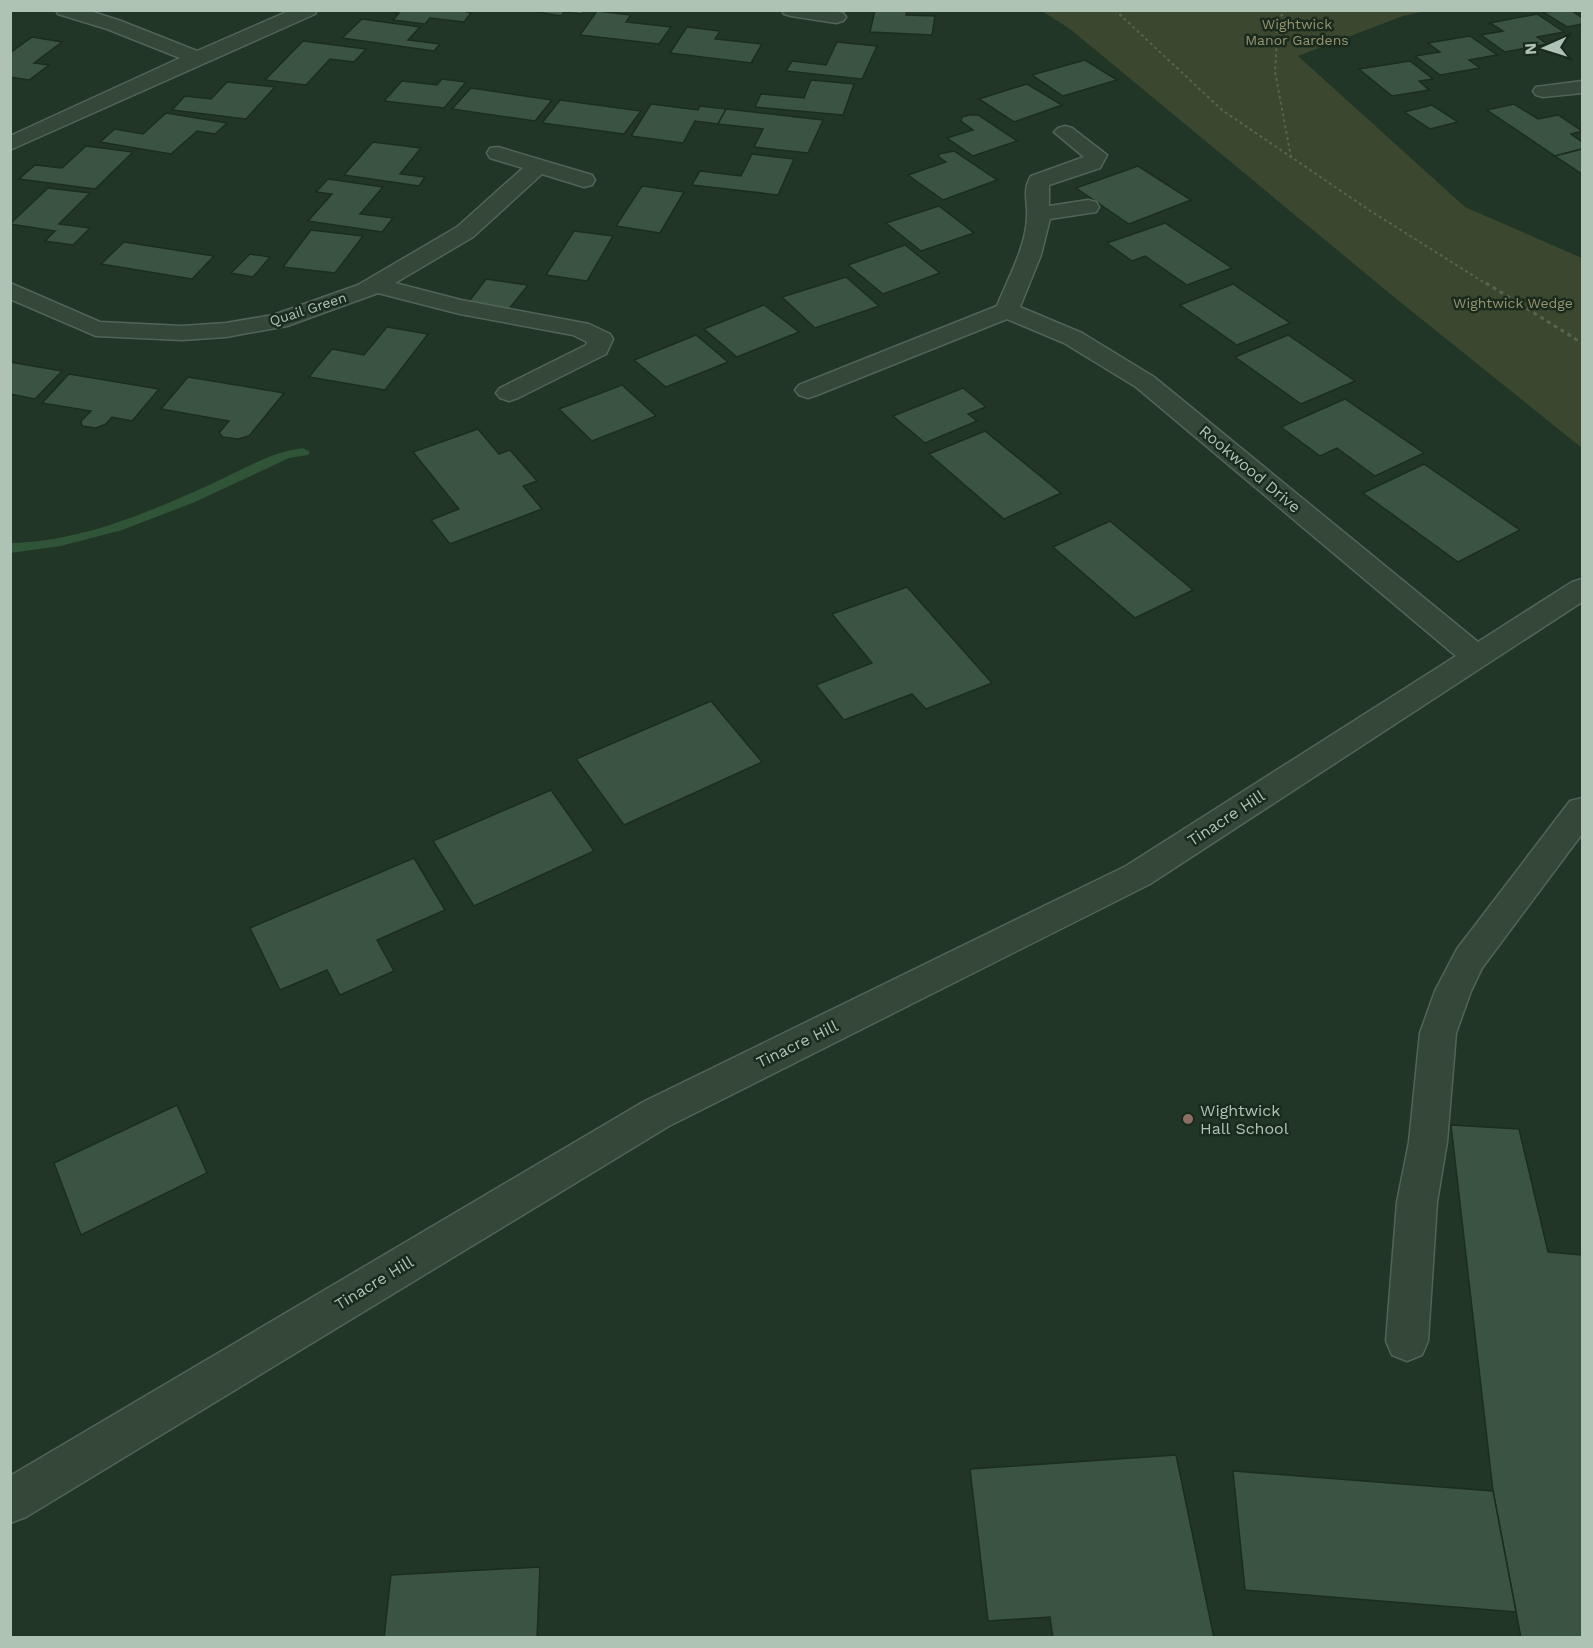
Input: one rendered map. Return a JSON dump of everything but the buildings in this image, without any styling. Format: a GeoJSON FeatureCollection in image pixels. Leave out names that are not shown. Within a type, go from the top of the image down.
{"type":"FeatureCollection","features":[{"type":"Feature","properties":{"kind":"street"},"geometry":{"type":"LineString","coordinates":[[65,10],[114,25],[197,58]]}},
{"type":"Feature","properties":{"kind":"street"},"geometry":{"type":"LineString","coordinates":[[10,144],[308,10]]}},
{"type":"Feature","properties":{"kind":"street"},"geometry":{"type":"LineString","coordinates":[[791,10],[836,17]]}},
{"type":"Feature","properties":{"kind":"street"},"geometry":{"type":"LineString","coordinates":[[1543,91],[1580,79]]}},
{"type":"Feature","properties":{"kind":"street"},"geometry":{"type":"LineString","coordinates":[[808,390],[1007,310],[1033,244],[1038,214],[1032,177],[1092,163],[1096,155],[1065,132]]}},
{"type":"Feature","properties":{"kind":"street"},"geometry":{"type":"LineString","coordinates":[[498,153],[584,180]]}},
{"type":"Feature","properties":{"kind":"street","name":"Quail Green"},"geometry":{"type":"LineString","coordinates":[[10,290],[96,329],[182,333],[226,330],[278,321],[374,285],[465,232],[537,166]]}},
{"type":"Feature","properties":{"kind":"street"},"geometry":{"type":"LineString","coordinates":[[1038,214],[1088,207]]}},
{"type":"Feature","properties":{"kind":"street"},"geometry":{"type":"LineString","coordinates":[[374,285],[460,307],[580,329],[601,339],[597,349],[508,393]]}},
{"type":"Feature","properties":{"kind":"street","name":"Rookwood Drive"},"geometry":{"type":"LineString","coordinates":[[1007,310],[1073,338],[1145,382],[1476,656]]}},
{"type":"Feature","properties":{"kind":"street","name":"Tinacre Hill"},"geometry":{"type":"LineString","coordinates":[[10,1501],[656,1114],[1138,875],[1582,589]]}},
{"type":"Feature","properties":{"kind":"street"},"geometry":{"type":"LineString","coordinates":[[1407,1341],[1418,1202],[1428,1142],[1438,1034],[1453,991],[1469,959],[1582,810]]}},
{"type":"Feature","properties":{"kind":"path"},"geometry":{"type":"LineString","coordinates":[[1115,10],[1222,110],[1369,210],[1582,343]]}},
{"type":"Feature","properties":{"kind":"path"},"geometry":{"type":"LineString","coordinates":[[1287,10],[1278,19],[1275,72],[1292,158]]}},
{"type":"Feature","properties":{"kind":"green space","name":"Wightwick Wedge"},"geometry":{"type":"Polygon","coordinates":[[[1042,11],[1425,11],[1403,16],[1298,56],[1465,207],[1582,258],[1582,448],[1394,297],[1070,29],[1042,11]]]}},
{"type":"Feature","properties":{"kind":"waterway"},"geometry":{"type":"LineString","coordinates":[[10,548],[51,544],[142,518],[286,454],[303,452]]}},
{"type":"Feature","properties":{"kind":"place","name":"Wightwick Hall School"},"geometry":{"type":"Point","coordinates":[1188,1119]}},
{"type":"Feature","properties":{"kind":"park label","name":"Wightwick Manor Gardens"},"geometry":{"type":"Point","coordinates":[1297,32]}}]}
